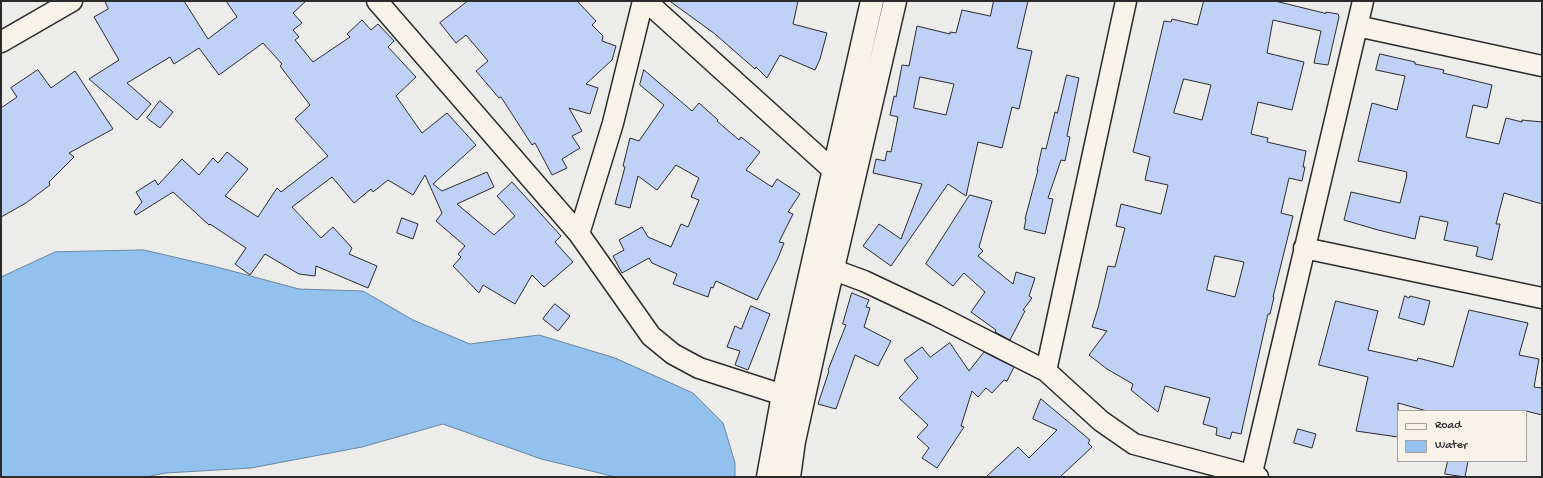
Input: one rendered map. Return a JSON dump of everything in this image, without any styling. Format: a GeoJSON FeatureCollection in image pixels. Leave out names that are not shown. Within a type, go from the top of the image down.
{"type":"FeatureCollection","features":[{"type":"Feature","properties":{"kind":"street"},"geometry":{"type":"LineString","coordinates":[[1,42],[72,1]]}},
{"type":"Feature","properties":{"kind":"street"},"geometry":{"type":"LineString","coordinates":[[377,1],[579,234],[651,336],[673,354],[699,368],[783,395]]}},
{"type":"Feature","properties":{"kind":"street"},"geometry":{"type":"LineString","coordinates":[[579,234],[612,123],[643,1]]}},
{"type":"Feature","properties":{"kind":"street"},"geometry":{"type":"LineString","coordinates":[[646,1],[852,187]]}},
{"type":"Feature","properties":{"kind":"street"},"geometry":{"type":"LineString","coordinates":[[789,477],[785,439],[783,395],[872,1]]}},
{"type":"Feature","properties":{"kind":"street"},"geometry":{"type":"LineString","coordinates":[[768,477],[785,439],[834,270],[895,1]]}},
{"type":"Feature","properties":{"kind":"street"},"geometry":{"type":"LineString","coordinates":[[1046,371],[1126,1]]}},
{"type":"Feature","properties":{"kind":"street"},"geometry":{"type":"LineString","coordinates":[[812,266],[834,270],[864,282],[936,315],[1046,371],[1101,421],[1134,444],[1253,477],[1304,248],[1363,1]]}},
{"type":"Feature","properties":{"kind":"street"},"geometry":{"type":"LineString","coordinates":[[1358,26],[1542,66]]}},
{"type":"Feature","properties":{"kind":"street"},"geometry":{"type":"LineString","coordinates":[[1304,248],[1542,298]]}},
{"type":"Feature","properties":{"kind":"water"},"geometry":{"type":"Polygon","coordinates":[[[144,250],[217,267],[299,289],[363,291],[413,320],[470,344],[539,335],[615,358],[693,393],[723,423],[735,463],[735,477],[616,477],[541,459],[443,424],[362,447],[251,468],[166,473],[145,477],[1,477],[1,277],[55,252],[144,250]]]}},
{"type":"Feature","properties":{"kind":"building"},"geometry":{"type":"Polygon","coordinates":[[[105,1],[184,1],[208,39],[237,17],[226,1],[306,1],[293,13],[302,23],[293,30],[299,37],[295,40],[313,62],[350,37],[347,34],[362,20],[371,30],[378,24],[394,41],[388,47],[416,77],[396,96],[422,133],[447,113],[476,145],[433,184],[442,191],[487,172],[494,187],[457,204],[494,235],[515,216],[497,196],[512,182],[561,236],[555,242],[573,262],[544,287],[532,275],[515,304],[483,285],[479,293],[453,266],[461,257],[458,254],[465,246],[436,221],[442,213],[425,175],[413,195],[388,180],[373,192],[371,189],[354,203],[332,177],[292,207],[321,238],[333,227],[352,248],[349,254],[377,266],[368,288],[316,266],[315,276],[299,274],[265,254],[250,275],[235,264],[246,248],[210,224],[209,225],[173,192],[136,215],[134,212],[142,202],[136,192],[155,180],[158,185],[182,159],[199,175],[213,158],[218,163],[227,152],[248,169],[225,196],[258,217],[277,188],[281,192],[328,156],[295,119],[310,105],[280,66],[282,64],[263,43],[219,75],[199,48],[174,64],[170,57],[127,83],[151,104],[137,120],[89,79],[119,60],[94,17],[108,9],[105,1]]]}},
{"type":"Feature","properties":{"kind":"building"},"geometry":{"type":"Polygon","coordinates":[[[468,1],[577,1],[596,21],[592,25],[603,36],[602,41],[616,46],[612,60],[586,84],[598,88],[590,114],[569,108],[582,131],[572,136],[580,148],[562,159],[567,168],[552,175],[535,143],[532,145],[501,97],[499,98],[476,71],[488,61],[466,35],[456,43],[440,23],[468,1]]]}},
{"type":"Feature","properties":{"kind":"building"},"geometry":{"type":"Polygon","coordinates":[[[670,1],[798,1],[793,24],[827,33],[820,59],[815,70],[780,55],[767,78],[756,67],[755,69],[715,34],[670,1]]]}},
{"type":"Feature","properties":{"kind":"building"},"geometry":{"type":"Polygon","coordinates":[[[994,1],[1028,1],[1017,48],[1032,51],[1019,109],[1012,107],[1002,148],[978,142],[966,196],[948,184],[891,266],[863,246],[879,224],[901,239],[922,184],[873,173],[876,159],[885,161],[887,151],[891,152],[898,117],[890,115],[894,96],[896,97],[902,65],[909,66],[917,26],[950,34],[950,32],[956,33],[962,10],[990,16],[994,1]],[[920,77],[914,108],[946,115],[954,84],[920,77]]]}},
{"type":"Feature","properties":{"kind":"building"},"geometry":{"type":"Polygon","coordinates":[[[1204,1],[1275,1],[1325,14],[1326,12],[1338,14],[1339,17],[1328,65],[1314,63],[1321,31],[1273,20],[1267,53],[1304,62],[1292,110],[1258,102],[1251,134],[1268,138],[1267,142],[1306,151],[1303,167],[1305,167],[1302,181],[1289,178],[1281,213],[1293,216],[1270,314],[1268,314],[1241,434],[1232,432],[1230,439],[1216,435],[1217,428],[1203,424],[1210,398],[1165,386],[1158,412],[1131,390],[1133,384],[1107,369],[1089,355],[1107,331],[1092,327],[1108,266],[1115,267],[1125,228],[1116,226],[1121,204],[1161,214],[1168,185],[1145,180],[1150,157],[1133,152],[1164,21],[1171,22],[1172,19],[1197,25],[1204,1]],[[1184,79],[1174,113],[1202,120],[1211,85],[1184,79]],[[1215,256],[1207,290],[1235,297],[1244,262],[1215,256]]]}},
{"type":"Feature","properties":{"kind":"building"},"geometry":{"type":"Polygon","coordinates":[[[1380,54],[1415,62],[1415,64],[1444,70],[1443,73],[1492,85],[1487,108],[1473,105],[1466,137],[1499,144],[1506,118],[1522,122],[1522,120],[1542,122],[1542,204],[1504,193],[1496,224],[1500,224],[1492,260],[1476,256],[1478,247],[1444,240],[1448,222],[1420,216],[1415,239],[1344,220],[1351,192],[1400,203],[1407,175],[1407,172],[1358,161],[1372,103],[1397,110],[1405,76],[1376,70],[1380,54]]]}},
{"type":"Feature","properties":{"kind":"building"},"geometry":{"type":"Polygon","coordinates":[[[38,70],[51,88],[75,71],[113,129],[69,153],[74,157],[49,182],[50,185],[26,203],[1,217],[1,108],[17,97],[11,88],[38,70]]]}},
{"type":"Feature","properties":{"kind":"building"},"geometry":{"type":"Polygon","coordinates":[[[644,70],[692,111],[699,103],[739,140],[741,137],[760,152],[746,170],[772,187],[777,179],[800,194],[788,212],[793,214],[779,242],[784,243],[757,300],[716,281],[713,288],[711,287],[708,297],[673,284],[677,274],[652,263],[649,258],[622,273],[613,256],[624,250],[619,240],[642,227],[648,237],[671,247],[681,224],[688,227],[699,200],[691,197],[699,178],[676,165],[657,190],[638,176],[630,208],[615,204],[625,167],[623,166],[630,138],[639,141],[664,105],[640,85],[644,70]]]}},
{"type":"Feature","properties":{"kind":"building"},"geometry":{"type":"Polygon","coordinates":[[[1067,75],[1079,78],[1067,136],[1070,137],[1065,161],[1061,160],[1048,198],[1053,199],[1045,234],[1024,229],[1025,219],[1038,170],[1042,148],[1046,149],[1055,112],[1057,113],[1067,75]]]}},
{"type":"Feature","properties":{"kind":"building"},"geometry":{"type":"Polygon","coordinates":[[[160,101],[173,112],[160,128],[147,118],[160,101]]]}},
{"type":"Feature","properties":{"kind":"building"},"geometry":{"type":"Polygon","coordinates":[[[970,195],[992,201],[979,247],[983,251],[978,256],[1013,284],[1016,272],[1035,278],[1029,296],[1032,298],[1023,310],[1025,311],[1010,340],[995,332],[996,330],[971,312],[985,292],[964,273],[953,286],[926,264],[970,195]]]}},
{"type":"Feature","properties":{"kind":"building"},"geometry":{"type":"Polygon","coordinates":[[[402,218],[418,224],[413,239],[397,233],[402,218]]]}},
{"type":"Feature","properties":{"kind":"building"},"geometry":{"type":"Polygon","coordinates":[[[852,293],[869,300],[866,307],[870,308],[864,327],[891,341],[878,366],[855,355],[836,409],[818,404],[829,371],[828,370],[846,325],[843,324],[852,293]]]}},
{"type":"Feature","properties":{"kind":"building"},"geometry":{"type":"Polygon","coordinates":[[[1405,296],[1430,301],[1424,325],[1399,318],[1405,296]]]}},
{"type":"Feature","properties":{"kind":"building"},"geometry":{"type":"Polygon","coordinates":[[[1336,301],[1378,311],[1368,350],[1417,361],[1418,358],[1453,367],[1469,310],[1528,323],[1519,355],[1539,359],[1534,387],[1542,388],[1542,415],[1527,410],[1423,410],[1398,403],[1397,437],[1356,431],[1368,377],[1319,365],[1336,301]]]}},
{"type":"Feature","properties":{"kind":"building"},"geometry":{"type":"Polygon","coordinates":[[[555,304],[570,316],[558,331],[543,319],[555,304]]]}},
{"type":"Feature","properties":{"kind":"building"},"geometry":{"type":"Polygon","coordinates":[[[751,306],[770,314],[748,370],[735,365],[740,351],[727,347],[735,326],[741,329],[751,306]]]}},
{"type":"Feature","properties":{"kind":"building"},"geometry":{"type":"Polygon","coordinates":[[[950,343],[969,371],[984,352],[1014,367],[1007,381],[1004,380],[992,393],[986,388],[978,397],[972,391],[961,426],[964,427],[937,468],[922,458],[929,448],[917,437],[928,425],[899,398],[918,378],[904,360],[922,347],[930,357],[950,343]]]}},
{"type":"Feature","properties":{"kind":"building"},"geometry":{"type":"Polygon","coordinates":[[[1041,399],[1090,440],[1088,443],[1092,447],[1060,477],[986,477],[1018,447],[1029,458],[1057,430],[1033,419],[1041,399]]]}},
{"type":"Feature","properties":{"kind":"building"},"geometry":{"type":"Polygon","coordinates":[[[1298,429],[1316,434],[1312,448],[1294,443],[1298,429]]]}},
{"type":"Feature","properties":{"kind":"building"},"geometry":{"type":"Polygon","coordinates":[[[1448,462],[1468,462],[1465,477],[1445,474],[1448,462]]]}}]}
